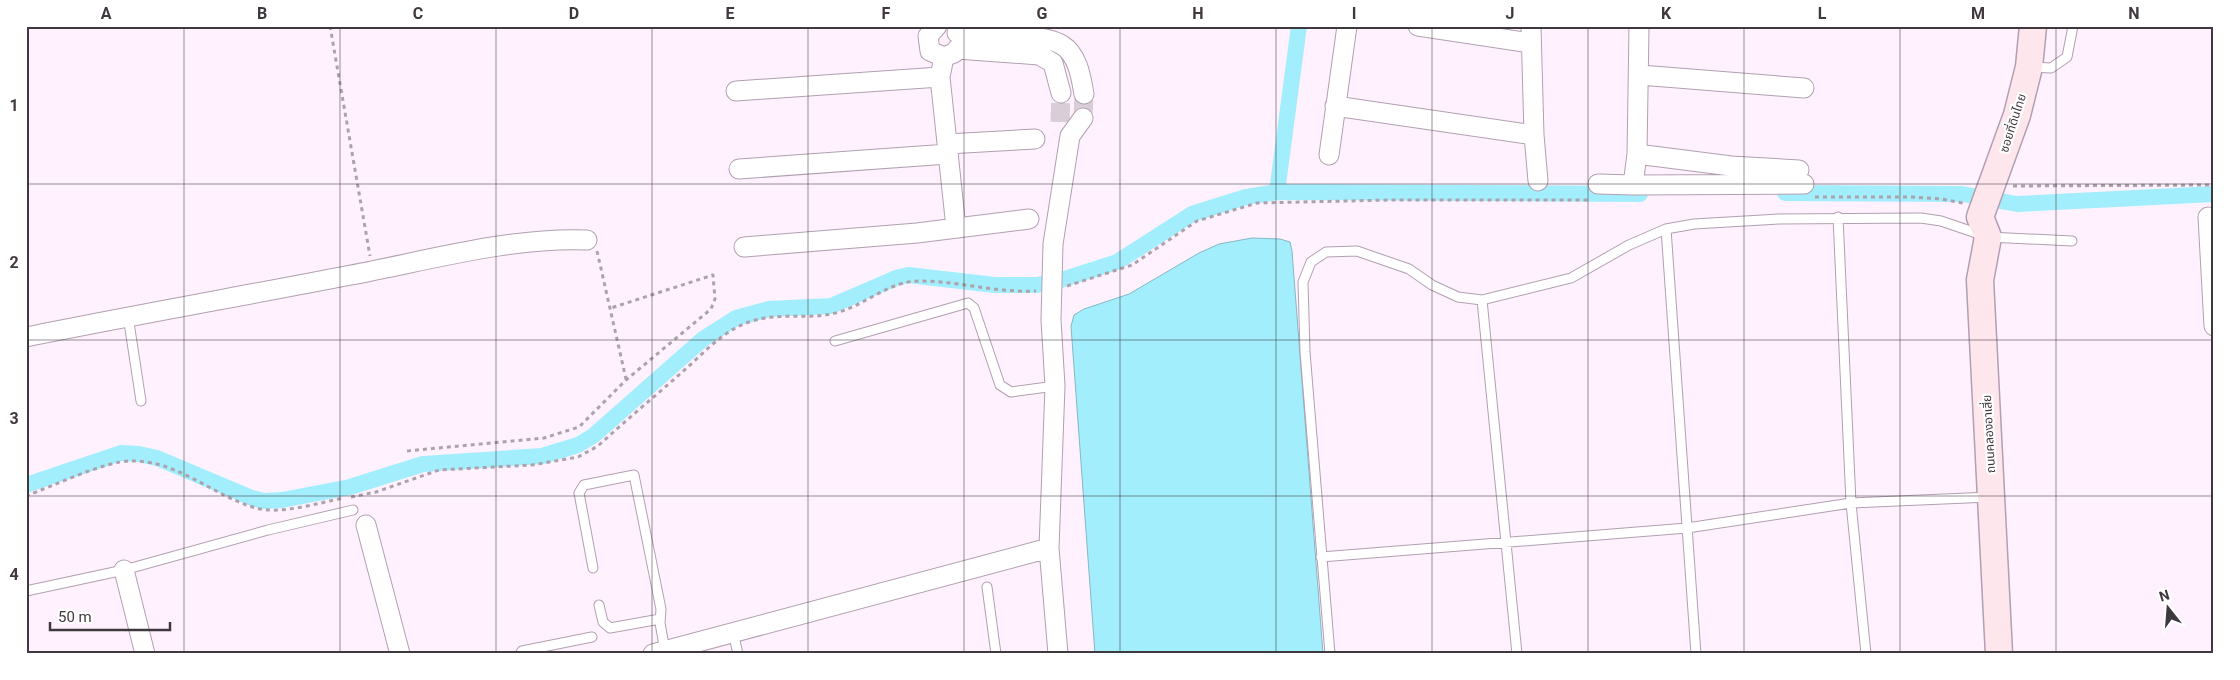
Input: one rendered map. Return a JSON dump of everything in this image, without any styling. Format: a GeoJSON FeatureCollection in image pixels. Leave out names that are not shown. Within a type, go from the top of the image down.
{"type":"FeatureCollection","features":[{"type":"Feature","properties":{"kind":"street"},"geometry":{"type":"LineString","coordinates":[[937,26],[928,36],[928,46],[934,54],[952,41],[1034,38],[1062,46],[1079,68],[1084,94]]}},
{"type":"Feature","properties":{"kind":"street"},"geometry":{"type":"LineString","coordinates":[[1329,155],[1347,26]]}},
{"type":"Feature","properties":{"kind":"street"},"geometry":{"type":"LineString","coordinates":[[1418,26],[1530,35],[1538,181]]}},
{"type":"Feature","properties":{"kind":"street"},"geometry":{"type":"LineString","coordinates":[[1633,184],[1637,154],[1640,75],[1639,26]]}},
{"type":"Feature","properties":{"kind":"street","name":"ซอยที่ดินไทย"},"geometry":{"type":"LineString","coordinates":[[1984,226],[1991,187],[2017,115],[2029,66],[2031,27]]}},
{"type":"Feature","properties":{"kind":"street"},"geometry":{"type":"LineString","coordinates":[[952,41],[940,77],[956,228]]}},
{"type":"Feature","properties":{"kind":"street"},"geometry":{"type":"LineString","coordinates":[[952,41],[1039,55],[1053,63],[1061,93]]}},
{"type":"Feature","properties":{"kind":"street"},"geometry":{"type":"LineString","coordinates":[[1640,75],[1804,88]]}},
{"type":"Feature","properties":{"kind":"street"},"geometry":{"type":"LineString","coordinates":[[736,91],[940,77]]}},
{"type":"Feature","properties":{"kind":"street"},"geometry":{"type":"LineString","coordinates":[[1335,106],[1534,135]]}},
{"type":"Feature","properties":{"kind":"street"},"geometry":{"type":"LineString","coordinates":[[1058,654],[1049,548],[1055,386],[1051,320],[1053,244],[1065,129],[1083,118]]}},
{"type":"Feature","properties":{"kind":"street"},"geometry":{"type":"LineString","coordinates":[[739,169],[1035,139]]}},
{"type":"Feature","properties":{"kind":"street"},"geometry":{"type":"LineString","coordinates":[[1637,154],[1731,166],[1806,184]]}},
{"type":"Feature","properties":{"kind":"street"},"geometry":{"type":"LineString","coordinates":[[1596,192],[1633,184],[1806,184]]}},
{"type":"Feature","properties":{"kind":"street"},"geometry":{"type":"LineString","coordinates":[[2208,217],[2214,326]]}},
{"type":"Feature","properties":{"kind":"street"},"geometry":{"type":"LineString","coordinates":[[744,247],[956,228],[1029,219]]}},
{"type":"Feature","properties":{"kind":"street","name":"ถนนคลองอาเสี่ย"},"geometry":{"type":"LineString","coordinates":[[1984,226],[1980,280],[2000,654]]}},
{"type":"Feature","properties":{"kind":"street"},"geometry":{"type":"LineString","coordinates":[[26,337],[128,316],[502,247],[587,240]]}},
{"type":"Feature","properties":{"kind":"street"},"geometry":{"type":"LineString","coordinates":[[366,525],[400,654]]}},
{"type":"Feature","properties":{"kind":"street"},"geometry":{"type":"LineString","coordinates":[[659,652],[1049,548]]}},
{"type":"Feature","properties":{"kind":"street"},"geometry":{"type":"LineString","coordinates":[[124,570],[145,654]]}},
{"type":"Feature","properties":{"kind":"lane"},"geometry":{"type":"LineString","coordinates":[[2029,66],[2051,68],[2067,57],[2073,26]]}},
{"type":"Feature","properties":{"kind":"lane"},"geometry":{"type":"LineString","coordinates":[[1838,217],[1851,503],[1866,654]]}},
{"type":"Feature","properties":{"kind":"lane"},"geometry":{"type":"LineString","coordinates":[[1330,654],[1305,352],[1303,282],[1310,262],[1326,252],[1357,251],[1409,269],[1432,285],[1458,297],[1482,300],[1571,278],[1629,245],[1666,229],[1694,224],[1838,217],[1921,218],[1984,226],[2072,241]]}},
{"type":"Feature","properties":{"kind":"lane"},"geometry":{"type":"LineString","coordinates":[[1666,229],[1696,654]]}},
{"type":"Feature","properties":{"kind":"lane"},"geometry":{"type":"LineString","coordinates":[[1482,300],[1508,542],[1517,654]]}},
{"type":"Feature","properties":{"kind":"lane"},"geometry":{"type":"LineString","coordinates":[[834,341],[968,303],[974,308],[1000,385],[1004,390],[1011,392],[1055,386]]}},
{"type":"Feature","properties":{"kind":"lane"},"geometry":{"type":"LineString","coordinates":[[128,316],[141,401]]}},
{"type":"Feature","properties":{"kind":"lane"},"geometry":{"type":"LineString","coordinates":[[592,568],[579,493],[580,488],[584,485],[634,475],[661,609],[659,652]]}},
{"type":"Feature","properties":{"kind":"lane"},"geometry":{"type":"LineString","coordinates":[[1321,557],[1686,528],[1851,503],[1992,497]]}},
{"type":"Feature","properties":{"kind":"lane"},"geometry":{"type":"LineString","coordinates":[[26,591],[124,570],[268,530],[353,510]]}},
{"type":"Feature","properties":{"kind":"lane"},"geometry":{"type":"LineString","coordinates":[[987,586],[996,654]]}},
{"type":"Feature","properties":{"kind":"lane"},"geometry":{"type":"LineString","coordinates":[[599,605],[602,622],[610,628],[660,619]]}},
{"type":"Feature","properties":{"kind":"lane"},"geometry":{"type":"LineString","coordinates":[[733,632],[738,654]]}},
{"type":"Feature","properties":{"kind":"lane"},"geometry":{"type":"LineString","coordinates":[[520,654],[522,651],[592,637]]}},
{"type":"Feature","properties":{"kind":"path"},"geometry":{"type":"LineString","coordinates":[[330,26],[372,271]]}},
{"type":"Feature","properties":{"kind":"path"},"geometry":{"type":"LineString","coordinates":[[1806,184],[1913,198],[1958,201],[1974,211],[1984,226]]}},
{"type":"Feature","properties":{"kind":"path"},"geometry":{"type":"LineString","coordinates":[[1991,187],[2214,185]]}},
{"type":"Feature","properties":{"kind":"path"},"geometry":{"type":"LineString","coordinates":[[1061,287],[1132,264],[1197,221],[1262,202],[1391,200],[1596,192]]}},
{"type":"Feature","properties":{"kind":"path"},"geometry":{"type":"LineString","coordinates":[[587,240],[597,251],[626,380]]}},
{"type":"Feature","properties":{"kind":"path"},"geometry":{"type":"LineString","coordinates":[[407,451],[544,438],[579,427],[626,380],[712,309],[714,299],[713,275],[611,308]]}},
{"type":"Feature","properties":{"kind":"path"},"geometry":{"type":"LineString","coordinates":[[26,496],[107,466],[132,460],[165,466],[256,508],[269,510],[376,492],[449,468],[516,467],[578,457],[598,446],[734,328],[748,322],[776,315],[832,314],[854,306],[896,285],[919,281],[1000,291],[1040,291]]}},
{"type":"Feature","properties":{"kind":"water"},"geometry":{"type":"Polygon","coordinates":[[[1252,238],[1280,239],[1290,242],[1292,251],[1323,654],[1095,654],[1071,326],[1074,315],[1084,309],[1129,294],[1199,253],[1219,244],[1252,238]]]}},
{"type":"Feature","properties":{"kind":"waterway"},"geometry":{"type":"LineString","coordinates":[[1277,192],[1299,26]]}},
{"type":"Feature","properties":{"kind":"waterway"},"geometry":{"type":"LineString","coordinates":[[26,485],[121,453],[139,454],[157,458],[252,498],[264,501],[282,500],[350,487],[423,464],[542,456],[578,445],[593,436],[703,339],[736,318],[769,309],[831,306],[896,278],[908,275],[995,285],[1037,285],[1061,280],[1117,262],[1192,214],[1246,197],[1277,192],[1640,194]]}},
{"type":"Feature","properties":{"kind":"waterway"},"geometry":{"type":"LineString","coordinates":[[1785,193],[1962,194],[2017,204],[2214,194]]}},
{"type":"Feature","properties":{"kind":"tunnel"},"geometry":{"type":"LineString","coordinates":[[1060,122],[1061,93]]}},
{"type":"Feature","properties":{"kind":"tunnel"},"geometry":{"type":"LineString","coordinates":[[1083,118],[1084,94]]}}]}
